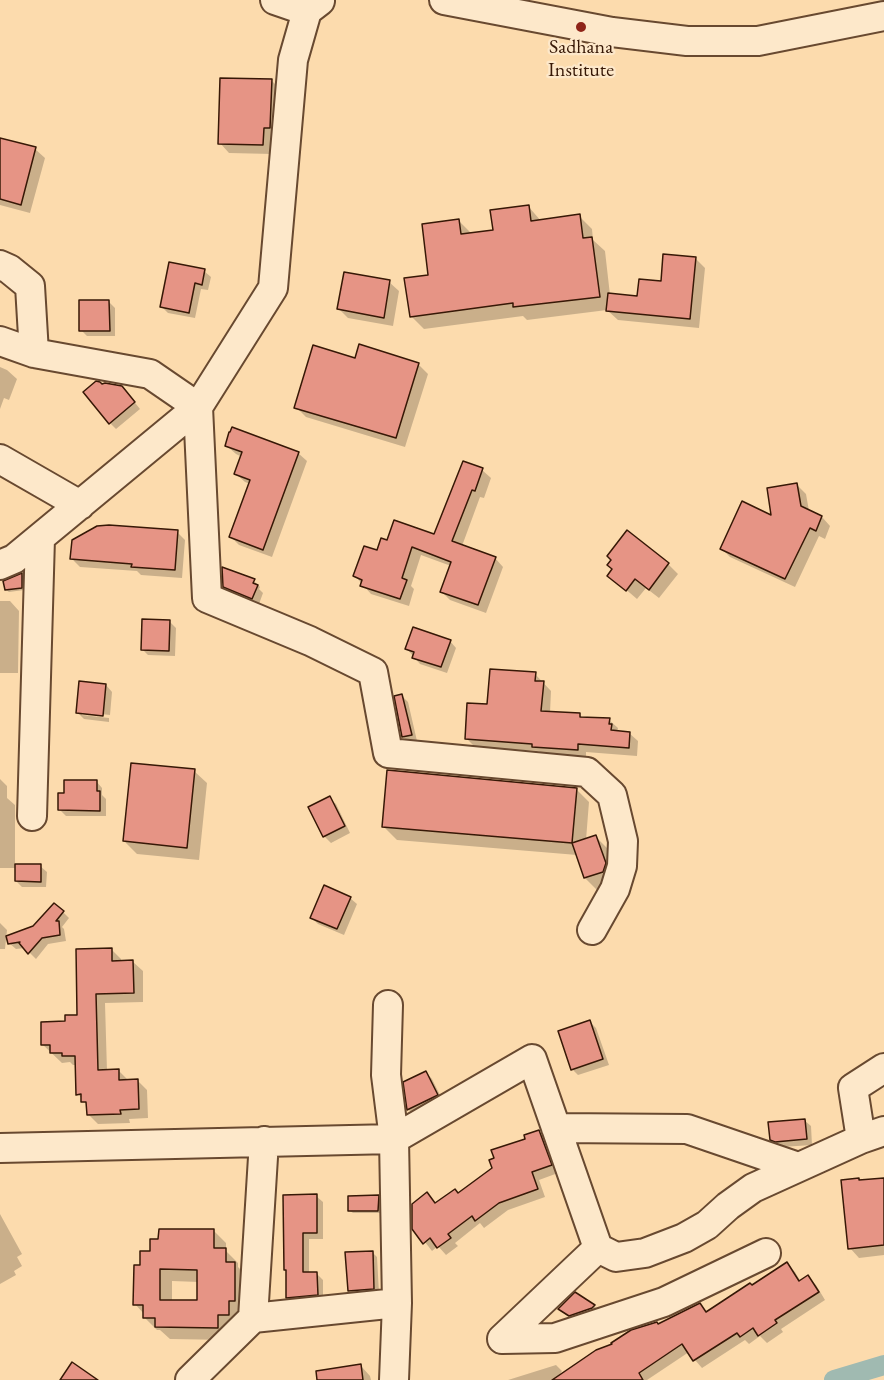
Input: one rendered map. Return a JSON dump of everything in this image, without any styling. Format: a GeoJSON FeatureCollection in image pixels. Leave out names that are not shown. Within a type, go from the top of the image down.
{"type":"FeatureCollection","features":[{"type":"Feature","properties":{"kind":"street"},"geometry":{"type":"LineString","coordinates":[[0,565],[14,559],[198,407],[273,288],[293,60],[312,4],[275,0]]}},
{"type":"Feature","properties":{"kind":"street"},"geometry":{"type":"LineString","coordinates":[[444,0],[612,32],[687,41],[758,41],[884,16]]}},
{"type":"Feature","properties":{"kind":"street"},"geometry":{"type":"LineString","coordinates":[[0,265],[9,269],[30,286],[34,353]]}},
{"type":"Feature","properties":{"kind":"street"},"geometry":{"type":"LineString","coordinates":[[0,341],[34,353],[150,374],[198,407]]}},
{"type":"Feature","properties":{"kind":"street"},"geometry":{"type":"LineString","coordinates":[[198,407],[207,598],[310,641],[373,672],[388,753],[587,771],[612,795],[622,841],[622,866],[615,889],[592,930]]}},
{"type":"Feature","properties":{"kind":"street"},"geometry":{"type":"LineString","coordinates":[[0,459],[80,505]]}},
{"type":"Feature","properties":{"kind":"street"},"geometry":{"type":"LineString","coordinates":[[32,816],[40,538]]}},
{"type":"Feature","properties":{"kind":"street"},"geometry":{"type":"LineString","coordinates":[[388,1005],[386,1075],[394,1139],[397,1303],[394,1380]]}},
{"type":"Feature","properties":{"kind":"street"},"geometry":{"type":"LineString","coordinates":[[0,1148],[394,1139],[532,1059],[598,1248],[616,1257],[645,1253],[684,1238],[707,1225],[753,1188],[872,1135],[854,1088],[884,1068]]}},
{"type":"Feature","properties":{"kind":"street"},"geometry":{"type":"LineString","coordinates":[[556,1128],[687,1129],[798,1167]]}},
{"type":"Feature","properties":{"kind":"street"},"geometry":{"type":"LineString","coordinates":[[253,1318],[264,1141]]}},
{"type":"Feature","properties":{"kind":"street"},"geometry":{"type":"LineString","coordinates":[[598,1248],[502,1339],[555,1338],[664,1302],[766,1253]]}},
{"type":"Feature","properties":{"kind":"street"},"geometry":{"type":"LineString","coordinates":[[190,1380],[253,1318],[397,1303]]}},
{"type":"Feature","properties":{"kind":"building"},"geometry":{"type":"Polygon","coordinates":[[[220,78],[272,79],[270,128],[264,128],[263,145],[218,144],[220,78]]]}},
{"type":"Feature","properties":{"kind":"building"},"geometry":{"type":"Polygon","coordinates":[[[0,138],[36,147],[21,205],[0,199],[0,138]]]}},
{"type":"Feature","properties":{"kind":"building"},"geometry":{"type":"Polygon","coordinates":[[[529,205],[531,221],[580,214],[583,238],[592,237],[600,297],[513,307],[513,303],[410,317],[404,278],[428,275],[422,224],[459,219],[461,234],[493,230],[490,210],[529,205]]]}},
{"type":"Feature","properties":{"kind":"building"},"geometry":{"type":"Polygon","coordinates":[[[663,254],[696,257],[690,319],[606,311],[608,293],[637,296],[639,279],[661,281],[663,254]]]}},
{"type":"Feature","properties":{"kind":"building"},"geometry":{"type":"Polygon","coordinates":[[[169,262],[205,269],[202,285],[195,283],[189,313],[160,307],[169,262]]]}},
{"type":"Feature","properties":{"kind":"building"},"geometry":{"type":"Polygon","coordinates":[[[344,272],[390,280],[384,318],[337,309],[344,272]]]}},
{"type":"Feature","properties":{"kind":"building"},"geometry":{"type":"Polygon","coordinates":[[[79,300],[109,300],[110,331],[79,331],[79,300]]]}},
{"type":"Feature","properties":{"kind":"building"},"geometry":{"type":"Polygon","coordinates":[[[359,344],[419,363],[396,438],[294,408],[313,345],[355,358],[359,344]]]}},
{"type":"Feature","properties":{"kind":"building"},"geometry":{"type":"Polygon","coordinates":[[[96,381],[102,384],[122,386],[135,402],[109,424],[83,392],[96,381]]]}},
{"type":"Feature","properties":{"kind":"building"},"geometry":{"type":"Polygon","coordinates":[[[232,427],[299,452],[263,550],[229,537],[250,480],[234,474],[242,452],[225,446],[232,427]]]}},
{"type":"Feature","properties":{"kind":"building"},"geometry":{"type":"Polygon","coordinates":[[[463,461],[483,468],[452,541],[496,557],[478,605],[440,592],[451,562],[412,547],[402,578],[407,580],[400,599],[360,586],[362,580],[353,576],[364,546],[377,550],[381,538],[387,540],[394,520],[434,534],[463,461]]]}},
{"type":"Feature","properties":{"kind":"building"},"geometry":{"type":"Polygon","coordinates":[[[797,483],[801,506],[822,516],[816,531],[810,528],[785,579],[720,549],[742,501],[771,515],[767,488],[797,483]]]}},
{"type":"Feature","properties":{"kind":"building"},"geometry":{"type":"Polygon","coordinates":[[[97,526],[178,530],[175,570],[70,559],[72,540],[97,526]]]}},
{"type":"Feature","properties":{"kind":"building"},"geometry":{"type":"Polygon","coordinates":[[[627,530],[669,563],[649,590],[635,579],[626,591],[607,576],[612,569],[607,565],[611,560],[607,556],[627,530]]]}},
{"type":"Feature","properties":{"kind":"building"},"geometry":{"type":"Polygon","coordinates":[[[222,567],[255,579],[253,583],[258,585],[252,599],[223,587],[222,567]]]}},
{"type":"Feature","properties":{"kind":"building"},"geometry":{"type":"Polygon","coordinates":[[[22,573],[22,588],[5,590],[3,581],[22,573]]]}},
{"type":"Feature","properties":{"kind":"building"},"geometry":{"type":"Polygon","coordinates":[[[142,619],[170,620],[169,651],[141,650],[142,619]]]}},
{"type":"Feature","properties":{"kind":"building"},"geometry":{"type":"Polygon","coordinates":[[[413,627],[451,640],[441,667],[412,658],[414,652],[405,649],[413,627]]]}},
{"type":"Feature","properties":{"kind":"building"},"geometry":{"type":"Polygon","coordinates":[[[490,669],[536,672],[535,681],[544,681],[541,711],[580,713],[580,717],[610,718],[611,730],[630,732],[629,748],[578,744],[578,750],[465,739],[467,703],[487,704],[490,669]]]}},
{"type":"Feature","properties":{"kind":"building"},"geometry":{"type":"Polygon","coordinates":[[[79,681],[106,684],[103,716],[76,713],[79,681]]]}},
{"type":"Feature","properties":{"kind":"building"},"geometry":{"type":"Polygon","coordinates":[[[402,694],[412,735],[402,737],[394,696],[402,694]]]}},
{"type":"Feature","properties":{"kind":"building"},"geometry":{"type":"Polygon","coordinates":[[[131,763],[195,769],[187,848],[123,841],[131,763]]]}},
{"type":"Feature","properties":{"kind":"building"},"geometry":{"type":"Polygon","coordinates":[[[387,770],[577,788],[572,843],[382,827],[387,770]]]}},
{"type":"Feature","properties":{"kind":"building"},"geometry":{"type":"Polygon","coordinates":[[[64,780],[97,780],[97,791],[100,791],[100,811],[58,810],[58,793],[64,793],[64,780]]]}},
{"type":"Feature","properties":{"kind":"building"},"geometry":{"type":"Polygon","coordinates":[[[330,796],[345,826],[323,837],[308,807],[330,796]]]}},
{"type":"Feature","properties":{"kind":"building"},"geometry":{"type":"Polygon","coordinates":[[[596,835],[606,863],[603,872],[584,878],[572,843],[596,835]]]}},
{"type":"Feature","properties":{"kind":"building"},"geometry":{"type":"Polygon","coordinates":[[[15,864],[41,864],[41,882],[15,881],[15,864]]]}},
{"type":"Feature","properties":{"kind":"building"},"geometry":{"type":"Polygon","coordinates":[[[324,885],[351,897],[337,929],[310,918],[324,885]]]}},
{"type":"Feature","properties":{"kind":"building"},"geometry":{"type":"Polygon","coordinates":[[[54,903],[64,911],[56,921],[59,921],[60,935],[42,938],[28,954],[20,942],[8,944],[6,936],[33,926],[54,903]]]}},
{"type":"Feature","properties":{"kind":"building"},"geometry":{"type":"Polygon","coordinates":[[[112,948],[112,961],[133,960],[134,993],[96,994],[98,1070],[119,1069],[119,1080],[138,1079],[139,1109],[120,1110],[121,1114],[87,1115],[86,1102],[81,1102],[81,1094],[76,1095],[75,1056],[50,1053],[50,1045],[41,1045],[41,1022],[65,1021],[65,1015],[77,1015],[76,949],[112,948]]]}},
{"type":"Feature","properties":{"kind":"building"},"geometry":{"type":"Polygon","coordinates":[[[590,1020],[603,1059],[571,1070],[558,1031],[590,1020]]]}},
{"type":"Feature","properties":{"kind":"building"},"geometry":{"type":"Polygon","coordinates":[[[426,1071],[438,1095],[407,1110],[403,1082],[426,1071]]]}},
{"type":"Feature","properties":{"kind":"building"},"geometry":{"type":"Polygon","coordinates":[[[805,1119],[807,1139],[775,1142],[770,1140],[768,1122],[805,1119]]]}},
{"type":"Feature","properties":{"kind":"building"},"geometry":{"type":"Polygon","coordinates":[[[539,1130],[552,1165],[532,1172],[538,1189],[499,1203],[475,1221],[472,1216],[448,1234],[451,1238],[437,1248],[430,1238],[423,1244],[412,1229],[412,1204],[427,1192],[435,1203],[455,1189],[458,1193],[492,1168],[489,1160],[494,1158],[491,1150],[525,1139],[524,1135],[539,1130]]]}},
{"type":"Feature","properties":{"kind":"building"},"geometry":{"type":"Polygon","coordinates":[[[859,1178],[859,1180],[884,1178],[884,1245],[848,1249],[841,1180],[859,1178]]]}},
{"type":"Feature","properties":{"kind":"building"},"geometry":{"type":"Polygon","coordinates":[[[317,1194],[317,1233],[303,1233],[303,1272],[317,1272],[318,1295],[286,1298],[283,1195],[317,1194]]]}},
{"type":"Feature","properties":{"kind":"building"},"geometry":{"type":"Polygon","coordinates":[[[379,1195],[378,1211],[348,1211],[348,1196],[379,1195]]]}},
{"type":"Feature","properties":{"kind":"building"},"geometry":{"type":"Polygon","coordinates":[[[159,1229],[214,1229],[214,1248],[226,1248],[226,1262],[235,1262],[235,1301],[229,1301],[229,1315],[218,1315],[218,1328],[155,1327],[155,1318],[143,1318],[143,1305],[133,1305],[134,1265],[140,1265],[140,1251],[150,1251],[150,1239],[158,1239],[159,1229]],[[160,1269],[160,1300],[197,1300],[197,1270],[160,1269]]]}},
{"type":"Feature","properties":{"kind":"building"},"geometry":{"type":"Polygon","coordinates":[[[373,1251],[374,1289],[348,1291],[345,1252],[373,1251]]]}},
{"type":"Feature","properties":{"kind":"building"},"geometry":{"type":"Polygon","coordinates":[[[787,1262],[799,1281],[808,1275],[819,1292],[775,1320],[777,1323],[758,1336],[753,1328],[740,1337],[737,1333],[693,1361],[682,1344],[639,1373],[643,1380],[552,1380],[596,1350],[612,1344],[631,1330],[657,1322],[658,1324],[700,1303],[706,1312],[787,1262]]]}},
{"type":"Feature","properties":{"kind":"building"},"geometry":{"type":"Polygon","coordinates":[[[575,1292],[595,1305],[569,1316],[558,1309],[575,1292]]]}},
{"type":"Feature","properties":{"kind":"building"},"geometry":{"type":"Polygon","coordinates":[[[72,1362],[98,1380],[60,1380],[72,1362]]]}},
{"type":"Feature","properties":{"kind":"building"},"geometry":{"type":"Polygon","coordinates":[[[361,1364],[363,1380],[317,1380],[316,1371],[361,1364]]]}},
{"type":"Feature","properties":{"kind":"waterway"},"geometry":{"type":"LineString","coordinates":[[834,1380],[884,1365]]}},
{"type":"Feature","properties":{"kind":"place","name":"Sadhana Institute"},"geometry":{"type":"Point","coordinates":[581,27]}}]}
